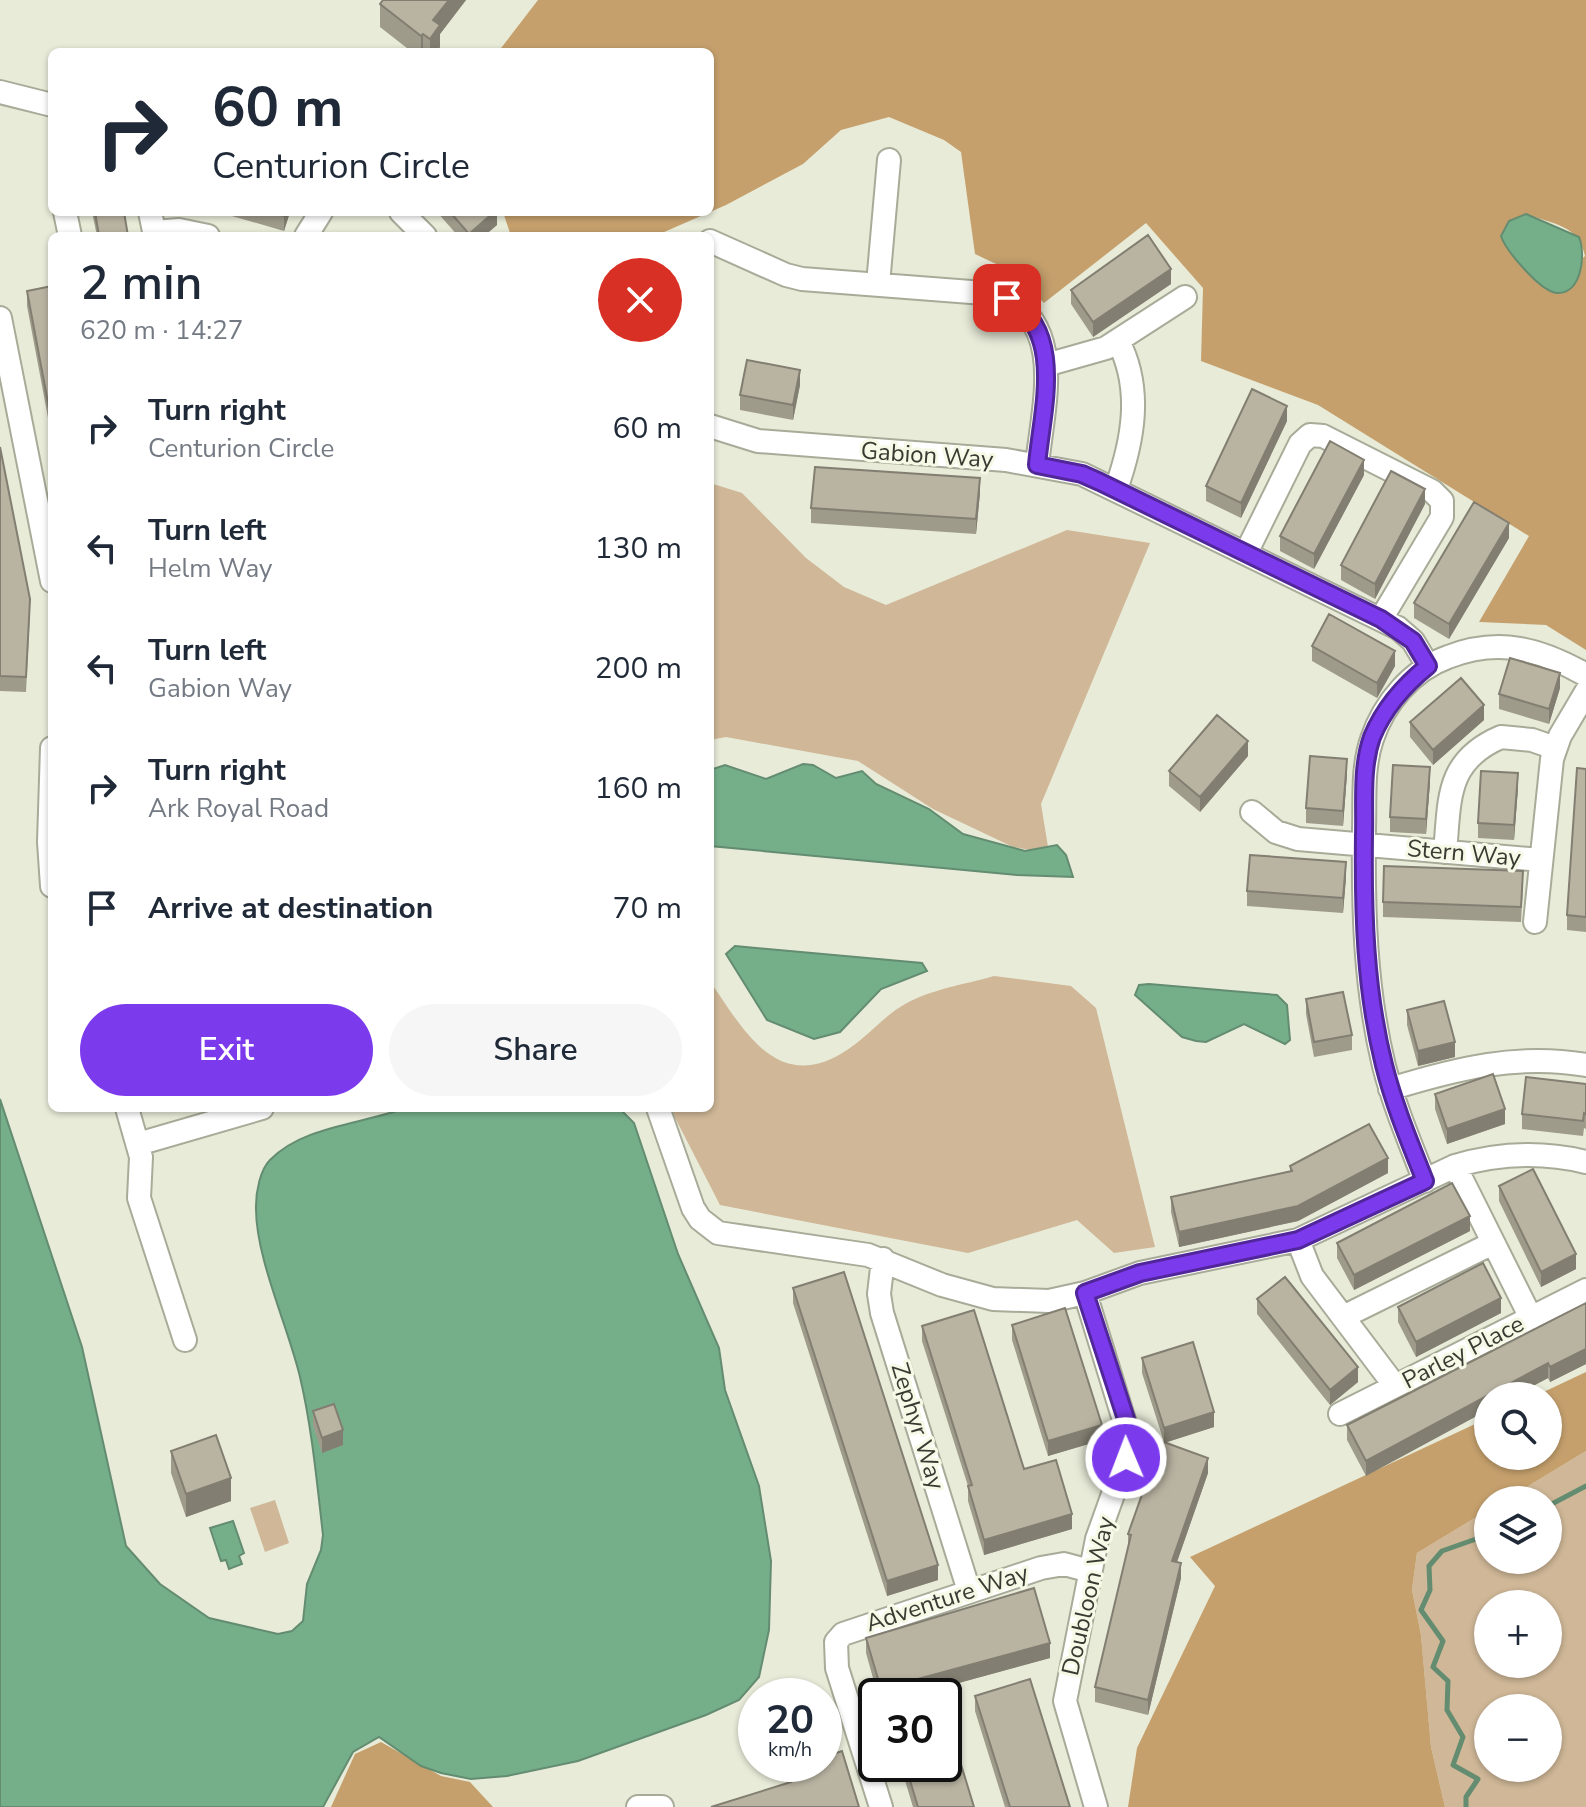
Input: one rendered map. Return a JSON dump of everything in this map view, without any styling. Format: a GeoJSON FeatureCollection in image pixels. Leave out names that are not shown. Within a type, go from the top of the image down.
{"type":"FeatureCollection","features":[{"type":"Feature","properties":{"kind":"street"},"geometry":{"type":"LineString","coordinates":[[0,92],[48,104]]}},
{"type":"Feature","properties":{"kind":"street"},"geometry":{"type":"LineString","coordinates":[[878,284],[889,160]]}},
{"type":"Feature","properties":{"kind":"street"},"geometry":{"type":"LineString","coordinates":[[405,216],[421,232]]}},
{"type":"Feature","properties":{"kind":"street"},"geometry":{"type":"LineString","coordinates":[[153,227],[189,232]]}},
{"type":"Feature","properties":{"kind":"street"},"geometry":{"type":"LineString","coordinates":[[714,243],[786,275],[997,294],[1007,298],[1034,322],[1045,344],[1037,465]]}},
{"type":"Feature","properties":{"kind":"street"},"geometry":{"type":"LineString","coordinates":[[1046,365],[1090,355],[1118,341],[1185,297]]}},
{"type":"Feature","properties":{"kind":"street"},"geometry":{"type":"LineString","coordinates":[[0,318],[48,561]]}},
{"type":"Feature","properties":{"kind":"street"},"geometry":{"type":"LineString","coordinates":[[1116,489],[1130,443],[1134,385],[1118,341]]}},
{"type":"Feature","properties":{"kind":"street","name":"Gabion Way"},"geometry":{"type":"LineString","coordinates":[[714,427],[772,443],[1037,465],[1082,474],[1381,619],[1413,641],[1428,666]]}},
{"type":"Feature","properties":{"kind":"street"},"geometry":{"type":"LineString","coordinates":[[1246,553],[1300,444],[1310,435],[1323,436],[1432,491],[1442,501],[1442,517],[1381,619]]}},
{"type":"Feature","properties":{"kind":"street"},"geometry":{"type":"LineString","coordinates":[[1425,1181],[1390,1089],[1366,964],[1365,775],[1372,739],[1395,697],[1428,666],[1465,651],[1507,646],[1555,657],[1586,675]]}},
{"type":"Feature","properties":{"kind":"street"},"geometry":{"type":"LineString","coordinates":[[1535,922],[1555,748],[1586,692]]}},
{"type":"Feature","properties":{"kind":"street"},"geometry":{"type":"LineString","coordinates":[[1445,852],[1451,785],[1463,763],[1501,737],[1532,740],[1555,748]]}},
{"type":"Feature","properties":{"kind":"street","name":"Stern Way"},"geometry":{"type":"LineString","coordinates":[[1252,812],[1286,836],[1541,860]]}},
{"type":"Feature","properties":{"kind":"street"},"geometry":{"type":"LineString","coordinates":[[1390,1089],[1444,1072],[1493,1062],[1586,1065]]}},
{"type":"Feature","properties":{"kind":"street"},"geometry":{"type":"LineString","coordinates":[[128,1112],[138,1144],[139,1198],[185,1340]]}},
{"type":"Feature","properties":{"kind":"street"},"geometry":{"type":"LineString","coordinates":[[138,1144],[248,1112]]}},
{"type":"Feature","properties":{"kind":"street"},"geometry":{"type":"LineString","coordinates":[[659,1112],[688,1196],[708,1227],[742,1238],[846,1250],[883,1259],[942,1285],[993,1299],[1049,1301],[1085,1293],[1140,1273],[1298,1240],[1455,1166],[1478,1159],[1525,1154],[1586,1162]]}},
{"type":"Feature","properties":{"kind":"street"},"geometry":{"type":"LineString","coordinates":[[1455,1166],[1531,1318]]}},
{"type":"Feature","properties":{"kind":"street"},"geometry":{"type":"LineString","coordinates":[[1298,1240],[1312,1276],[1395,1386]]}},
{"type":"Feature","properties":{"kind":"street"},"geometry":{"type":"LineString","coordinates":[[1343,1317],[1493,1243]]}},
{"type":"Feature","properties":{"kind":"street","name":"Zephyr Way"},"geometry":{"type":"LineString","coordinates":[[883,1259],[879,1294],[882,1313],[969,1591]]}},
{"type":"Feature","properties":{"kind":"street","name":"Parley Place"},"geometry":{"type":"LineString","coordinates":[[1340,1414],[1586,1290]]}},
{"type":"Feature","properties":{"kind":"street","name":"Doubloon Way"},"geometry":{"type":"LineString","coordinates":[[1085,1293],[1128,1433],[1126,1458],[1090,1571],[1065,1701],[1096,1807]]}},
{"type":"Feature","properties":{"kind":"street","name":"Adventure Way"},"geometry":{"type":"LineString","coordinates":[[881,1807],[837,1668],[836,1642],[853,1628],[1052,1565],[1090,1571]]}},
{"type":"Feature","properties":{"kind":"street"},"geometry":{"type":"LineString","coordinates":[[638,1807],[662,1807]]}},
{"type":"Feature","properties":{"kind":"shaded area"},"geometry":{"type":"Polygon","coordinates":[[[538,0],[1586,0],[1586,650],[1546,625],[1479,622],[1529,536],[1318,405],[1201,361],[1203,288],[1146,223],[1044,303],[1013,272],[975,254],[961,152],[944,140],[889,117],[841,130],[803,164],[714,210],[714,48],[501,48],[538,0]],[[1526,214],[1530,271],[1546,290],[1585,256],[1577,238],[1555,224],[1526,214]]]}},
{"type":"Feature","properties":{"kind":"shaded area"},"geometry":{"type":"Polygon","coordinates":[[[1526,214],[1579,237],[1582,253],[1580,272],[1572,287],[1565,292],[1557,293],[1542,286],[1504,243],[1501,236],[1509,221],[1526,214]]]}},
{"type":"Feature","properties":{"kind":"shaded area"},"geometry":{"type":"Polygon","coordinates":[[[504,216],[701,216],[664,232],[510,232],[504,216]]]}},
{"type":"Feature","properties":{"kind":"shaded area"},"geometry":{"type":"Polygon","coordinates":[[[714,484],[742,493],[806,558],[844,587],[886,605],[1067,530],[1150,543],[1041,804],[1049,853],[1013,847],[933,809],[858,761],[726,737],[714,739],[714,484]]]}},
{"type":"Feature","properties":{"kind":"shaded area"},"geometry":{"type":"Polygon","coordinates":[[[803,764],[813,765],[836,778],[862,771],[876,784],[929,809],[963,834],[1025,851],[1057,845],[1066,855],[1073,877],[1017,875],[714,846],[714,769],[725,765],[766,779],[803,764]]]}},
{"type":"Feature","properties":{"kind":"shaded area"},"geometry":{"type":"Polygon","coordinates":[[[735,946],[922,963],[927,971],[881,989],[840,1032],[814,1039],[767,1020],[726,954],[735,946]]]}},
{"type":"Feature","properties":{"kind":"shaded area"},"geometry":{"type":"Polygon","coordinates":[[[994,976],[1071,986],[1096,1008],[1155,1247],[1114,1253],[1077,1220],[968,1253],[720,1205],[672,1112],[714,1112],[714,987],[751,1038],[784,1062],[804,1066],[825,1061],[850,1048],[907,1003],[938,990],[994,976]]]}},
{"type":"Feature","properties":{"kind":"shaded area"},"geometry":{"type":"Polygon","coordinates":[[[1139,985],[1277,995],[1287,1005],[1290,1040],[1285,1044],[1244,1024],[1206,1042],[1182,1037],[1135,995],[1139,985]]]}},
{"type":"Feature","properties":{"kind":"shaded area"},"geometry":{"type":"Polygon","coordinates":[[[0,1099],[82,1347],[126,1546],[160,1584],[209,1618],[278,1634],[292,1631],[303,1621],[307,1584],[321,1550],[323,1535],[304,1396],[295,1357],[266,1269],[257,1226],[257,1194],[267,1164],[299,1140],[391,1112],[623,1112],[634,1123],[678,1254],[719,1348],[725,1390],[759,1486],[771,1561],[769,1630],[759,1677],[738,1678],[738,1700],[706,1715],[578,1761],[507,1776],[471,1779],[441,1773],[421,1766],[379,1737],[353,1752],[323,1807],[0,1807],[0,1099]]]}},
{"type":"Feature","properties":{"kind":"shaded area"},"geometry":{"type":"Polygon","coordinates":[[[1586,1372],[1586,1451],[1562,1466],[1562,1383],[1586,1372]]]}},
{"type":"Feature","properties":{"kind":"shaded area"},"geometry":{"type":"Polygon","coordinates":[[[1474,1425],[1474,1470],[1555,1470],[1528,1486],[1474,1486],[1474,1518],[1417,1553],[1412,1590],[1421,1635],[1431,1747],[1445,1807],[1128,1807],[1137,1748],[1215,1586],[1190,1557],[1474,1425]]]}},
{"type":"Feature","properties":{"kind":"shaded area"},"geometry":{"type":"Polygon","coordinates":[[[1586,1451],[1586,1807],[1445,1807],[1431,1747],[1421,1635],[1412,1590],[1417,1553],[1474,1518],[1474,1574],[1562,1574],[1562,1486],[1528,1486],[1555,1470],[1562,1470],[1562,1466],[1586,1451]]]}},
{"type":"Feature","properties":{"kind":"shaded area"},"geometry":{"type":"Polygon","coordinates":[[[275,1500],[289,1543],[265,1552],[250,1508],[275,1500]]]}},
{"type":"Feature","properties":{"kind":"shaded area"},"geometry":{"type":"Polygon","coordinates":[[[233,1521],[244,1553],[239,1556],[242,1564],[229,1569],[226,1560],[221,1561],[210,1528],[233,1521]]]}},
{"type":"Feature","properties":{"kind":"shaded area"},"geometry":{"type":"Polygon","coordinates":[[[381,1742],[441,1776],[470,1782],[493,1807],[331,1807],[355,1754],[381,1742]]]}},
{"type":"Feature","properties":{"kind":"building"},"geometry":{"type":"Polygon","coordinates":[[[383,0],[449,0],[433,20],[440,25],[430,39],[423,34],[421,36],[380,4],[383,0]]]}},
{"type":"Feature","properties":{"kind":"building"},"geometry":{"type":"Polygon","coordinates":[[[96,216],[125,216],[127,232],[98,232],[96,216]]]}},
{"type":"Feature","properties":{"kind":"building"},"geometry":{"type":"Polygon","coordinates":[[[453,216],[489,216],[471,232],[467,232],[453,216]]]}},
{"type":"Feature","properties":{"kind":"building"},"geometry":{"type":"Polygon","coordinates":[[[1148,235],[1171,269],[1093,322],[1071,290],[1148,235]]]}},
{"type":"Feature","properties":{"kind":"building"},"geometry":{"type":"Polygon","coordinates":[[[48,287],[48,403],[27,291],[48,287]]]}},
{"type":"Feature","properties":{"kind":"building"},"geometry":{"type":"Polygon","coordinates":[[[747,360],[800,370],[793,405],[740,395],[747,360]]]}},
{"type":"Feature","properties":{"kind":"building"},"geometry":{"type":"Polygon","coordinates":[[[1252,389],[1287,406],[1241,503],[1206,486],[1252,389]]]}},
{"type":"Feature","properties":{"kind":"building"},"geometry":{"type":"Polygon","coordinates":[[[1330,441],[1364,460],[1314,554],[1280,536],[1330,441]]]}},
{"type":"Feature","properties":{"kind":"building"},"geometry":{"type":"Polygon","coordinates":[[[0,447],[30,599],[26,677],[0,676],[0,447]]]}},
{"type":"Feature","properties":{"kind":"building"},"geometry":{"type":"Polygon","coordinates":[[[815,467],[980,478],[976,519],[811,508],[815,467]]]}},
{"type":"Feature","properties":{"kind":"building"},"geometry":{"type":"Polygon","coordinates":[[[1391,471],[1425,489],[1375,584],[1341,565],[1391,471]]]}},
{"type":"Feature","properties":{"kind":"building"},"geometry":{"type":"Polygon","coordinates":[[[1474,502],[1509,523],[1449,624],[1414,603],[1474,502]]]}},
{"type":"Feature","properties":{"kind":"building"},"geometry":{"type":"Polygon","coordinates":[[[1329,614],[1395,651],[1377,683],[1312,646],[1329,614]]]}},
{"type":"Feature","properties":{"kind":"building"},"geometry":{"type":"Polygon","coordinates":[[[1510,658],[1560,673],[1549,709],[1499,694],[1510,658]]]}},
{"type":"Feature","properties":{"kind":"building"},"geometry":{"type":"Polygon","coordinates":[[[1461,678],[1484,705],[1433,750],[1410,722],[1461,678]]]}},
{"type":"Feature","properties":{"kind":"building"},"geometry":{"type":"Polygon","coordinates":[[[1217,715],[1248,741],[1200,797],[1169,771],[1217,715]]]}},
{"type":"Feature","properties":{"kind":"building"},"geometry":{"type":"Polygon","coordinates":[[[1310,756],[1347,759],[1343,811],[1306,808],[1310,756]]]}},
{"type":"Feature","properties":{"kind":"building"},"geometry":{"type":"Polygon","coordinates":[[[1393,765],[1430,767],[1426,819],[1390,817],[1393,765]]]}},
{"type":"Feature","properties":{"kind":"building"},"geometry":{"type":"Polygon","coordinates":[[[1577,768],[1586,769],[1586,917],[1567,915],[1577,768]]]}},
{"type":"Feature","properties":{"kind":"building"},"geometry":{"type":"Polygon","coordinates":[[[1481,771],[1518,773],[1514,825],[1478,823],[1481,771]]]}},
{"type":"Feature","properties":{"kind":"building"},"geometry":{"type":"Polygon","coordinates":[[[1250,855],[1346,862],[1343,898],[1247,891],[1250,855]]]}},
{"type":"Feature","properties":{"kind":"building"},"geometry":{"type":"Polygon","coordinates":[[[1384,866],[1523,871],[1521,907],[1383,902],[1384,866]]]}},
{"type":"Feature","properties":{"kind":"building"},"geometry":{"type":"Polygon","coordinates":[[[1343,992],[1352,1035],[1314,1042],[1306,999],[1343,992]]]}},
{"type":"Feature","properties":{"kind":"building"},"geometry":{"type":"Polygon","coordinates":[[[1444,1001],[1455,1042],[1418,1051],[1407,1010],[1444,1001]]]}},
{"type":"Feature","properties":{"kind":"building"},"geometry":{"type":"Polygon","coordinates":[[[1493,1074],[1505,1109],[1447,1129],[1435,1094],[1493,1074]]]}},
{"type":"Feature","properties":{"kind":"building"},"geometry":{"type":"Polygon","coordinates":[[[1526,1077],[1586,1084],[1586,1114],[1583,1121],[1522,1114],[1526,1077]]]}},
{"type":"Feature","properties":{"kind":"building"},"geometry":{"type":"Polygon","coordinates":[[[1369,1124],[1388,1158],[1298,1206],[1179,1232],[1171,1197],[1292,1171],[1290,1166],[1369,1124]]]}},
{"type":"Feature","properties":{"kind":"building"},"geometry":{"type":"Polygon","coordinates":[[[1533,1169],[1576,1254],[1541,1272],[1499,1186],[1533,1169]]]}},
{"type":"Feature","properties":{"kind":"building"},"geometry":{"type":"Polygon","coordinates":[[[1452,1183],[1470,1216],[1354,1275],[1337,1243],[1452,1183]]]}},
{"type":"Feature","properties":{"kind":"building"},"geometry":{"type":"Polygon","coordinates":[[[1483,1263],[1501,1298],[1416,1342],[1398,1307],[1483,1263]]]}},
{"type":"Feature","properties":{"kind":"building"},"geometry":{"type":"Polygon","coordinates":[[[844,1272],[938,1565],[887,1581],[793,1288],[844,1272]]]}},
{"type":"Feature","properties":{"kind":"building"},"geometry":{"type":"Polygon","coordinates":[[[1285,1277],[1358,1367],[1330,1390],[1257,1299],[1285,1277]]]}},
{"type":"Feature","properties":{"kind":"building"},"geometry":{"type":"Polygon","coordinates":[[[1586,1303],[1586,1349],[1550,1367],[1548,1363],[1513,1382],[1474,1382],[1474,1403],[1366,1461],[1347,1425],[1586,1303]]]}},
{"type":"Feature","properties":{"kind":"building"},"geometry":{"type":"Polygon","coordinates":[[[1065,1308],[1102,1425],[1048,1441],[1012,1325],[1065,1308]]]}},
{"type":"Feature","properties":{"kind":"building"},"geometry":{"type":"Polygon","coordinates":[[[974,1310],[1024,1469],[1056,1460],[1072,1514],[984,1540],[968,1486],[972,1485],[922,1326],[974,1310]]]}},
{"type":"Feature","properties":{"kind":"building"},"geometry":{"type":"Polygon","coordinates":[[[1193,1342],[1214,1412],[1164,1428],[1142,1358],[1193,1342]]]}},
{"type":"Feature","properties":{"kind":"building"},"geometry":{"type":"Polygon","coordinates":[[[334,1404],[343,1430],[322,1438],[313,1411],[334,1404]]]}},
{"type":"Feature","properties":{"kind":"building"},"geometry":{"type":"Polygon","coordinates":[[[216,1435],[231,1478],[186,1494],[171,1451],[216,1435]]]}},
{"type":"Feature","properties":{"kind":"building"},"geometry":{"type":"Polygon","coordinates":[[[1161,1441],[1208,1458],[1172,1561],[1181,1563],[1148,1700],[1095,1687],[1131,1535],[1128,1534],[1161,1441]]]}},
{"type":"Feature","properties":{"kind":"building"},"geometry":{"type":"Polygon","coordinates":[[[1034,1588],[1050,1643],[921,1678],[878,1678],[866,1638],[1034,1588]]]}},
{"type":"Feature","properties":{"kind":"building"},"geometry":{"type":"Polygon","coordinates":[[[1030,1679],[1070,1807],[1010,1807],[975,1696],[1030,1679]]]}},
{"type":"Feature","properties":{"kind":"building"},"geometry":{"type":"Polygon","coordinates":[[[842,1751],[859,1807],[711,1807],[791,1782],[842,1782],[842,1751]]]}},
{"type":"Feature","properties":{"kind":"building"},"geometry":{"type":"Polygon","coordinates":[[[962,1768],[974,1807],[918,1807],[910,1782],[962,1782],[962,1768]]]}},
{"type":"Feature","properties":{"kind":"waterway"},"geometry":{"type":"LineString","coordinates":[[1562,1499],[1586,1486]]}},
{"type":"Feature","properties":{"kind":"waterway"},"geometry":{"type":"LineString","coordinates":[[1466,1807],[1466,1797],[1478,1779],[1453,1765],[1463,1737],[1447,1710],[1448,1681],[1433,1667],[1443,1641],[1421,1610],[1430,1590],[1429,1566],[1442,1551],[1474,1540]]}},
{"type":"Feature","properties":{"kind":"route"},"geometry":{"type":"LineString","coordinates":[[1007,298],[1027,312],[1040,332],[1047,355],[1037,465],[1082,474],[1100,482],[1381,619],[1413,641],[1428,666],[1395,697],[1372,739],[1365,775],[1364,845],[1365,946],[1371,1002],[1390,1089],[1425,1181],[1337,1225],[1298,1240],[1140,1273],[1085,1293],[1126,1419],[1126,1458]]}}]}
